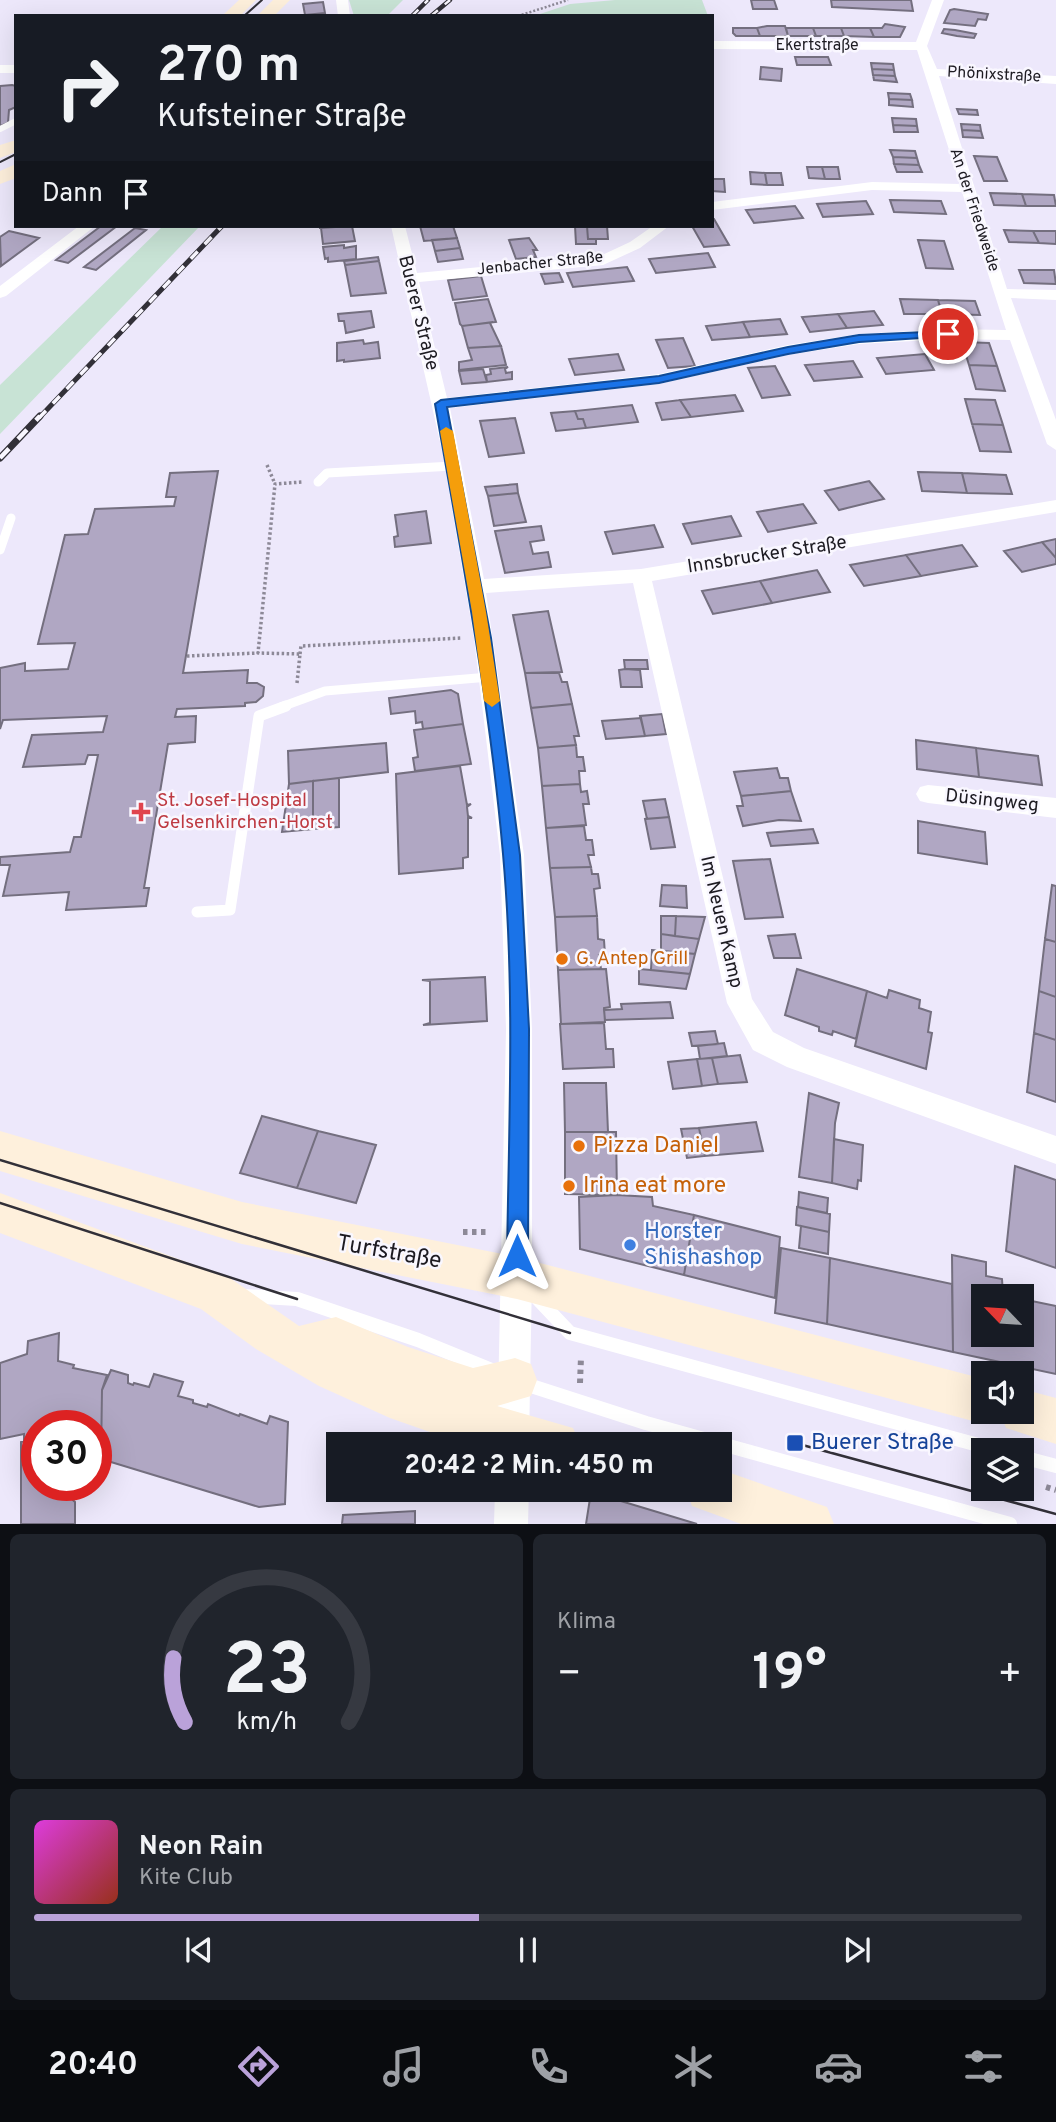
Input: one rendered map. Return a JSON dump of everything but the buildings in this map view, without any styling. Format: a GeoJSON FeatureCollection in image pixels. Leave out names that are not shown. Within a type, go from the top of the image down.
{"type":"FeatureCollection","features":[{"type":"Feature","properties":{"kind":"main road"},"geometry":{"type":"LineString","coordinates":[[232,14],[248,0]]}},
{"type":"Feature","properties":{"kind":"main road"},"geometry":{"type":"LineString","coordinates":[[267,14],[282,0]]}},
{"type":"Feature","properties":{"kind":"main road","name":"Turfstraße"},"geometry":{"type":"LineString","coordinates":[[0,1151],[242,1223],[517,1278],[971,1399]]}},
{"type":"Feature","properties":{"kind":"main road"},"geometry":{"type":"LineString","coordinates":[[0,1213],[215,1293],[271,1334],[390,1396],[495,1432]]}},
{"type":"Feature","properties":{"kind":"main road"},"geometry":{"type":"LineString","coordinates":[[297,1348],[336,1339],[407,1369],[473,1390],[515,1380]]}},
{"type":"Feature","properties":{"kind":"main road"},"geometry":{"type":"LineString","coordinates":[[1034,1415],[1056,1421]]}},
{"type":"Feature","properties":{"kind":"main road"},"geometry":{"type":"LineString","coordinates":[[732,1497],[810,1524]]}},
{"type":"Feature","properties":{"kind":"street"},"geometry":{"type":"LineString","coordinates":[[921,46],[938,0]]}},
{"type":"Feature","properties":{"kind":"street","name":"Ekertstraße"},"geometry":{"type":"LineString","coordinates":[[714,45],[921,46]]}},
{"type":"Feature","properties":{"kind":"street","name":"An der Friedweide"},"geometry":{"type":"LineString","coordinates":[[921,46],[932,72],[966,188],[1001,293],[1052,423],[1056,444]]}},
{"type":"Feature","properties":{"kind":"street","name":"Phönixstraße"},"geometry":{"type":"LineString","coordinates":[[932,72],[1056,80]]}},
{"type":"Feature","properties":{"kind":"street"},"geometry":{"type":"LineString","coordinates":[[714,206],[872,186],[966,188]]}},
{"type":"Feature","properties":{"kind":"street"},"geometry":{"type":"LineString","coordinates":[[0,293],[85,228]]}},
{"type":"Feature","properties":{"kind":"street","name":"Buerer Straße"},"geometry":{"type":"LineString","coordinates":[[398,228],[441,404],[475,587],[512,855],[519,1029],[517,1278],[512,1432]]}},
{"type":"Feature","properties":{"kind":"street","name":"Jenbacher Straße"},"geometry":{"type":"LineString","coordinates":[[409,278],[603,260],[635,245],[657,228]]}},
{"type":"Feature","properties":{"kind":"street"},"geometry":{"type":"LineString","coordinates":[[1001,293],[1056,295]]}},
{"type":"Feature","properties":{"kind":"street"},"geometry":{"type":"LineString","coordinates":[[441,404],[659,379],[788,350],[859,339],[948,334],[1016,335]]}},
{"type":"Feature","properties":{"kind":"street","name":"Innsbrucker Straße"},"geometry":{"type":"LineString","coordinates":[[475,587],[641,576],[1056,506]]}},
{"type":"Feature","properties":{"kind":"street","name":"Im Neuen Kamp"},"geometry":{"type":"LineString","coordinates":[[641,576],[740,1003],[763,1041],[797,1058],[1056,1150]]}},
{"type":"Feature","properties":{"kind":"street","name":"Düsingweg"},"geometry":{"type":"LineString","coordinates":[[929,794],[1056,808]]}},
{"type":"Feature","properties":{"kind":"street"},"geometry":{"type":"LineString","coordinates":[[511,1524],[512,1502]]}},
{"type":"Feature","properties":{"kind":"lane"},"geometry":{"type":"LineString","coordinates":[[318,482],[327,472],[453,466]]}},
{"type":"Feature","properties":{"kind":"lane"},"geometry":{"type":"LineString","coordinates":[[0,550],[11,517]]}},
{"type":"Feature","properties":{"kind":"lane"},"geometry":{"type":"LineString","coordinates":[[197,912],[230,910],[259,716],[325,691],[489,677]]}},
{"type":"Feature","properties":{"kind":"lane"},"geometry":{"type":"LineString","coordinates":[[517,1278],[570,1333],[971,1443]]}},
{"type":"Feature","properties":{"kind":"lane"},"geometry":{"type":"LineString","coordinates":[[215,1293],[297,1299],[418,1340],[579,1403],[1010,1524]]}},
{"type":"Feature","properties":{"kind":"lane"},"geometry":{"type":"LineString","coordinates":[[1034,1460],[1056,1466]]}},
{"type":"Feature","properties":{"kind":"path"},"geometry":{"type":"LineString","coordinates":[[524,14],[568,0]]}},
{"type":"Feature","properties":{"kind":"path"},"geometry":{"type":"LineString","coordinates":[[258,653],[275,484],[267,465]]}},
{"type":"Feature","properties":{"kind":"path"},"geometry":{"type":"LineString","coordinates":[[275,484],[318,482]]}},
{"type":"Feature","properties":{"kind":"path"},"geometry":{"type":"LineString","coordinates":[[325,691],[297,683],[301,646],[484,638]]}},
{"type":"Feature","properties":{"kind":"path"},"geometry":{"type":"LineString","coordinates":[[187,656],[300,654]]}},
{"type":"Feature","properties":{"kind":"path"},"geometry":{"type":"LineString","coordinates":[[579,1403],[582,1336]]}},
{"type":"Feature","properties":{"kind":"green space"},"geometry":{"type":"Polygon","coordinates":[[[349,0],[403,0],[389,14],[353,14],[349,0]]]}},
{"type":"Feature","properties":{"kind":"green space"},"geometry":{"type":"Polygon","coordinates":[[[615,0],[702,0],[707,14],[540,14],[570,4],[615,0]]]}},
{"type":"Feature","properties":{"kind":"green space"},"geometry":{"type":"Polygon","coordinates":[[[161,228],[198,228],[0,434],[0,385],[161,228]]]}},
{"type":"Feature","properties":{"kind":"tram line"},"geometry":{"type":"LineString","coordinates":[[246,14],[262,0]]}},
{"type":"Feature","properties":{"kind":"tram line"},"geometry":{"type":"LineString","coordinates":[[0,162],[14,155]]}},
{"type":"Feature","properties":{"kind":"tram line"},"geometry":{"type":"LineString","coordinates":[[0,1160],[570,1333]]}},
{"type":"Feature","properties":{"kind":"tram line"},"geometry":{"type":"LineString","coordinates":[[0,1203],[297,1299]]}},
{"type":"Feature","properties":{"kind":"tram line"},"geometry":{"type":"LineString","coordinates":[[795,1443],[1056,1514]]}},
{"type":"Feature","properties":{"kind":"railway"},"geometry":{"type":"LineString","coordinates":[[414,14],[428,0]]}},
{"type":"Feature","properties":{"kind":"railway"},"geometry":{"type":"LineString","coordinates":[[433,14],[450,0]]}},
{"type":"Feature","properties":{"kind":"railway"},"geometry":{"type":"LineString","coordinates":[[39,418],[220,228]]}},
{"type":"Feature","properties":{"kind":"railway"},"geometry":{"type":"LineString","coordinates":[[0,458],[40,416]]}},
{"type":"Feature","properties":{"kind":"slow traffic"},"geometry":{"type":"LineString","coordinates":[[446,431],[484,638],[492,701]]}},
{"type":"Feature","properties":{"kind":"place","name":"St. Josef-Hospital Gelsenkirchen-Horst"},"geometry":{"type":"Point","coordinates":[141,812]}},
{"type":"Feature","properties":{"kind":"place","name":"G. Antep Grill"},"geometry":{"type":"Point","coordinates":[562,959]}},
{"type":"Feature","properties":{"kind":"place","name":"Pizza Daniel"},"geometry":{"type":"Point","coordinates":[579,1146]}},
{"type":"Feature","properties":{"kind":"place","name":"Irina eat more"},"geometry":{"type":"Point","coordinates":[569,1186]}},
{"type":"Feature","properties":{"kind":"place","name":"Horster Shishashop"},"geometry":{"type":"Point","coordinates":[630,1245]}},
{"type":"Feature","properties":{"kind":"place","name":"Buerer Straße"},"geometry":{"type":"Point","coordinates":[795,1443]}},
{"type":"Feature","properties":{"kind":"route"},"geometry":{"type":"LineString","coordinates":[[517,1256],[519,1029],[512,855],[484,638],[441,404],[659,379],[827,343],[948,334]]}}]}
